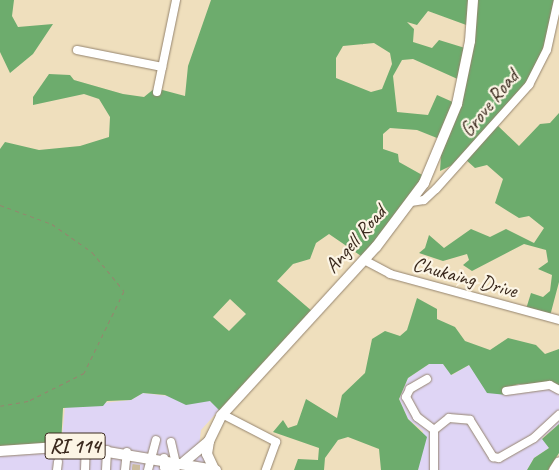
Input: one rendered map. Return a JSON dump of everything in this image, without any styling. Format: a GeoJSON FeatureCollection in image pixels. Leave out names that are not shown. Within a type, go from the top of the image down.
{"type":"FeatureCollection","features":[{"type":"Feature","properties":{"kind":"highway"},"geometry":{"type":"LineString","coordinates":[[554,470],[559,462]]}},
{"type":"Feature","properties":{"kind":"main road","name":"Angell Road"},"geometry":{"type":"LineString","coordinates":[[208,441],[222,414],[364,260],[411,202],[438,155],[457,104],[470,41],[473,0]]}},
{"type":"Feature","properties":{"kind":"main road"},"geometry":{"type":"LineString","coordinates":[[176,466],[208,441]]}},
{"type":"Feature","properties":{"kind":"main road"},"geometry":{"type":"LineString","coordinates":[[208,441],[208,458],[215,470]]}},
{"type":"Feature","properties":{"kind":"main road","name":"RI 114"},"geometry":{"type":"LineString","coordinates":[[0,451],[86,447],[107,450],[129,465],[176,466],[215,470]]}},
{"type":"Feature","properties":{"kind":"street"},"geometry":{"type":"LineString","coordinates":[[157,92],[176,0]]}},
{"type":"Feature","properties":{"kind":"street","name":"Grove Road"},"geometry":{"type":"LineString","coordinates":[[411,202],[424,200],[436,189],[529,85],[547,50],[558,0]]}},
{"type":"Feature","properties":{"kind":"street"},"geometry":{"type":"LineString","coordinates":[[77,50],[162,67]]}},
{"type":"Feature","properties":{"kind":"street","name":"Chukaing Drive"},"geometry":{"type":"LineString","coordinates":[[364,260],[390,274],[559,320]]}},
{"type":"Feature","properties":{"kind":"street"},"geometry":{"type":"LineString","coordinates":[[427,379],[410,389],[406,397],[417,417],[434,430]]}},
{"type":"Feature","properties":{"kind":"street"},"geometry":{"type":"LineString","coordinates":[[506,391],[550,385],[559,390]]}},
{"type":"Feature","properties":{"kind":"street"},"geometry":{"type":"LineString","coordinates":[[222,414],[276,442],[266,470]]}},
{"type":"Feature","properties":{"kind":"street"},"geometry":{"type":"LineString","coordinates":[[434,430],[449,418],[465,418],[499,458],[534,438],[559,415]]}},
{"type":"Feature","properties":{"kind":"street"},"geometry":{"type":"LineString","coordinates":[[434,430],[434,470]]}},
{"type":"Feature","properties":{"kind":"street"},"geometry":{"type":"LineString","coordinates":[[129,465],[148,465],[156,440]]}},
{"type":"Feature","properties":{"kind":"street"},"geometry":{"type":"LineString","coordinates":[[171,442],[176,466]]}},
{"type":"Feature","properties":{"kind":"street"},"geometry":{"type":"LineString","coordinates":[[85,470],[86,447]]}},
{"type":"Feature","properties":{"kind":"street"},"geometry":{"type":"LineString","coordinates":[[106,470],[107,450]]}},
{"type":"Feature","properties":{"kind":"path"},"geometry":{"type":"LineString","coordinates":[[0,205],[60,230],[92,252],[124,290],[84,373],[28,401],[0,406]]}},
{"type":"Feature","properties":{"kind":"shaded area"},"geometry":{"type":"Polygon","coordinates":[[[429,364],[443,364],[452,375],[469,365],[481,381],[505,391],[519,384],[559,389],[559,424],[542,438],[549,448],[534,458],[527,470],[418,470],[423,431],[408,419],[399,399],[408,378],[429,364]]]}},
{"type":"Feature","properties":{"kind":"shaded area"},"geometry":{"type":"Polygon","coordinates":[[[143,393],[210,401],[220,409],[201,430],[199,446],[207,466],[217,470],[0,470],[0,449],[61,445],[65,407],[131,400],[143,393]]]}},
{"type":"Feature","properties":{"kind":"green space"},"geometry":{"type":"Polygon","coordinates":[[[0,0],[14,0],[12,16],[18,27],[53,24],[33,54],[10,73],[0,52],[0,0]]]}},
{"type":"Feature","properties":{"kind":"green space"},"geometry":{"type":"Polygon","coordinates":[[[211,0],[559,0],[534,75],[496,124],[519,146],[540,124],[550,123],[559,113],[559,282],[550,316],[526,309],[531,293],[543,297],[550,291],[552,275],[538,269],[548,262],[546,250],[524,244],[472,271],[463,265],[469,260],[467,254],[443,261],[419,253],[425,248],[429,235],[444,248],[471,229],[490,237],[506,229],[534,243],[544,228],[529,216],[519,218],[495,203],[503,179],[487,165],[475,168],[465,159],[440,171],[442,140],[417,130],[390,128],[383,134],[383,149],[398,154],[399,162],[424,176],[364,258],[329,234],[316,243],[310,259],[293,264],[277,281],[313,312],[220,411],[210,401],[186,405],[165,395],[143,393],[131,400],[107,401],[103,406],[63,408],[61,445],[0,449],[0,149],[5,142],[39,150],[80,146],[109,137],[110,117],[99,99],[84,94],[33,105],[33,97],[49,74],[70,75],[74,80],[123,94],[144,97],[155,88],[185,96],[188,66],[211,0]],[[428,11],[417,25],[407,22],[414,29],[413,42],[432,48],[439,40],[465,48],[469,26],[428,11]],[[374,43],[343,46],[336,58],[336,78],[371,92],[382,89],[392,64],[390,53],[374,43]],[[413,59],[402,60],[393,76],[397,112],[428,115],[437,95],[455,103],[462,81],[413,59]],[[230,299],[213,317],[229,331],[246,314],[230,299]]]}},
{"type":"Feature","properties":{"kind":"green space"},"geometry":{"type":"Polygon","coordinates":[[[417,298],[437,309],[437,319],[455,327],[465,341],[490,350],[508,338],[536,345],[545,354],[559,349],[559,389],[519,384],[508,387],[507,395],[487,393],[469,365],[451,375],[443,364],[429,364],[408,378],[399,399],[408,419],[427,437],[418,470],[381,470],[379,449],[348,437],[338,440],[325,458],[324,470],[294,470],[298,459],[318,460],[319,448],[273,432],[283,420],[288,428],[297,425],[306,399],[337,418],[342,395],[365,373],[372,339],[385,331],[400,336],[407,330],[417,298]]]}},
{"type":"Feature","properties":{"kind":"green space"},"geometry":{"type":"Polygon","coordinates":[[[559,424],[559,453],[548,470],[527,470],[534,458],[549,448],[542,439],[559,424]]]}},
{"type":"Feature","properties":{"kind":"tunnel"},"geometry":{"type":"LineString","coordinates":[[132,468],[140,469]]}}]}
